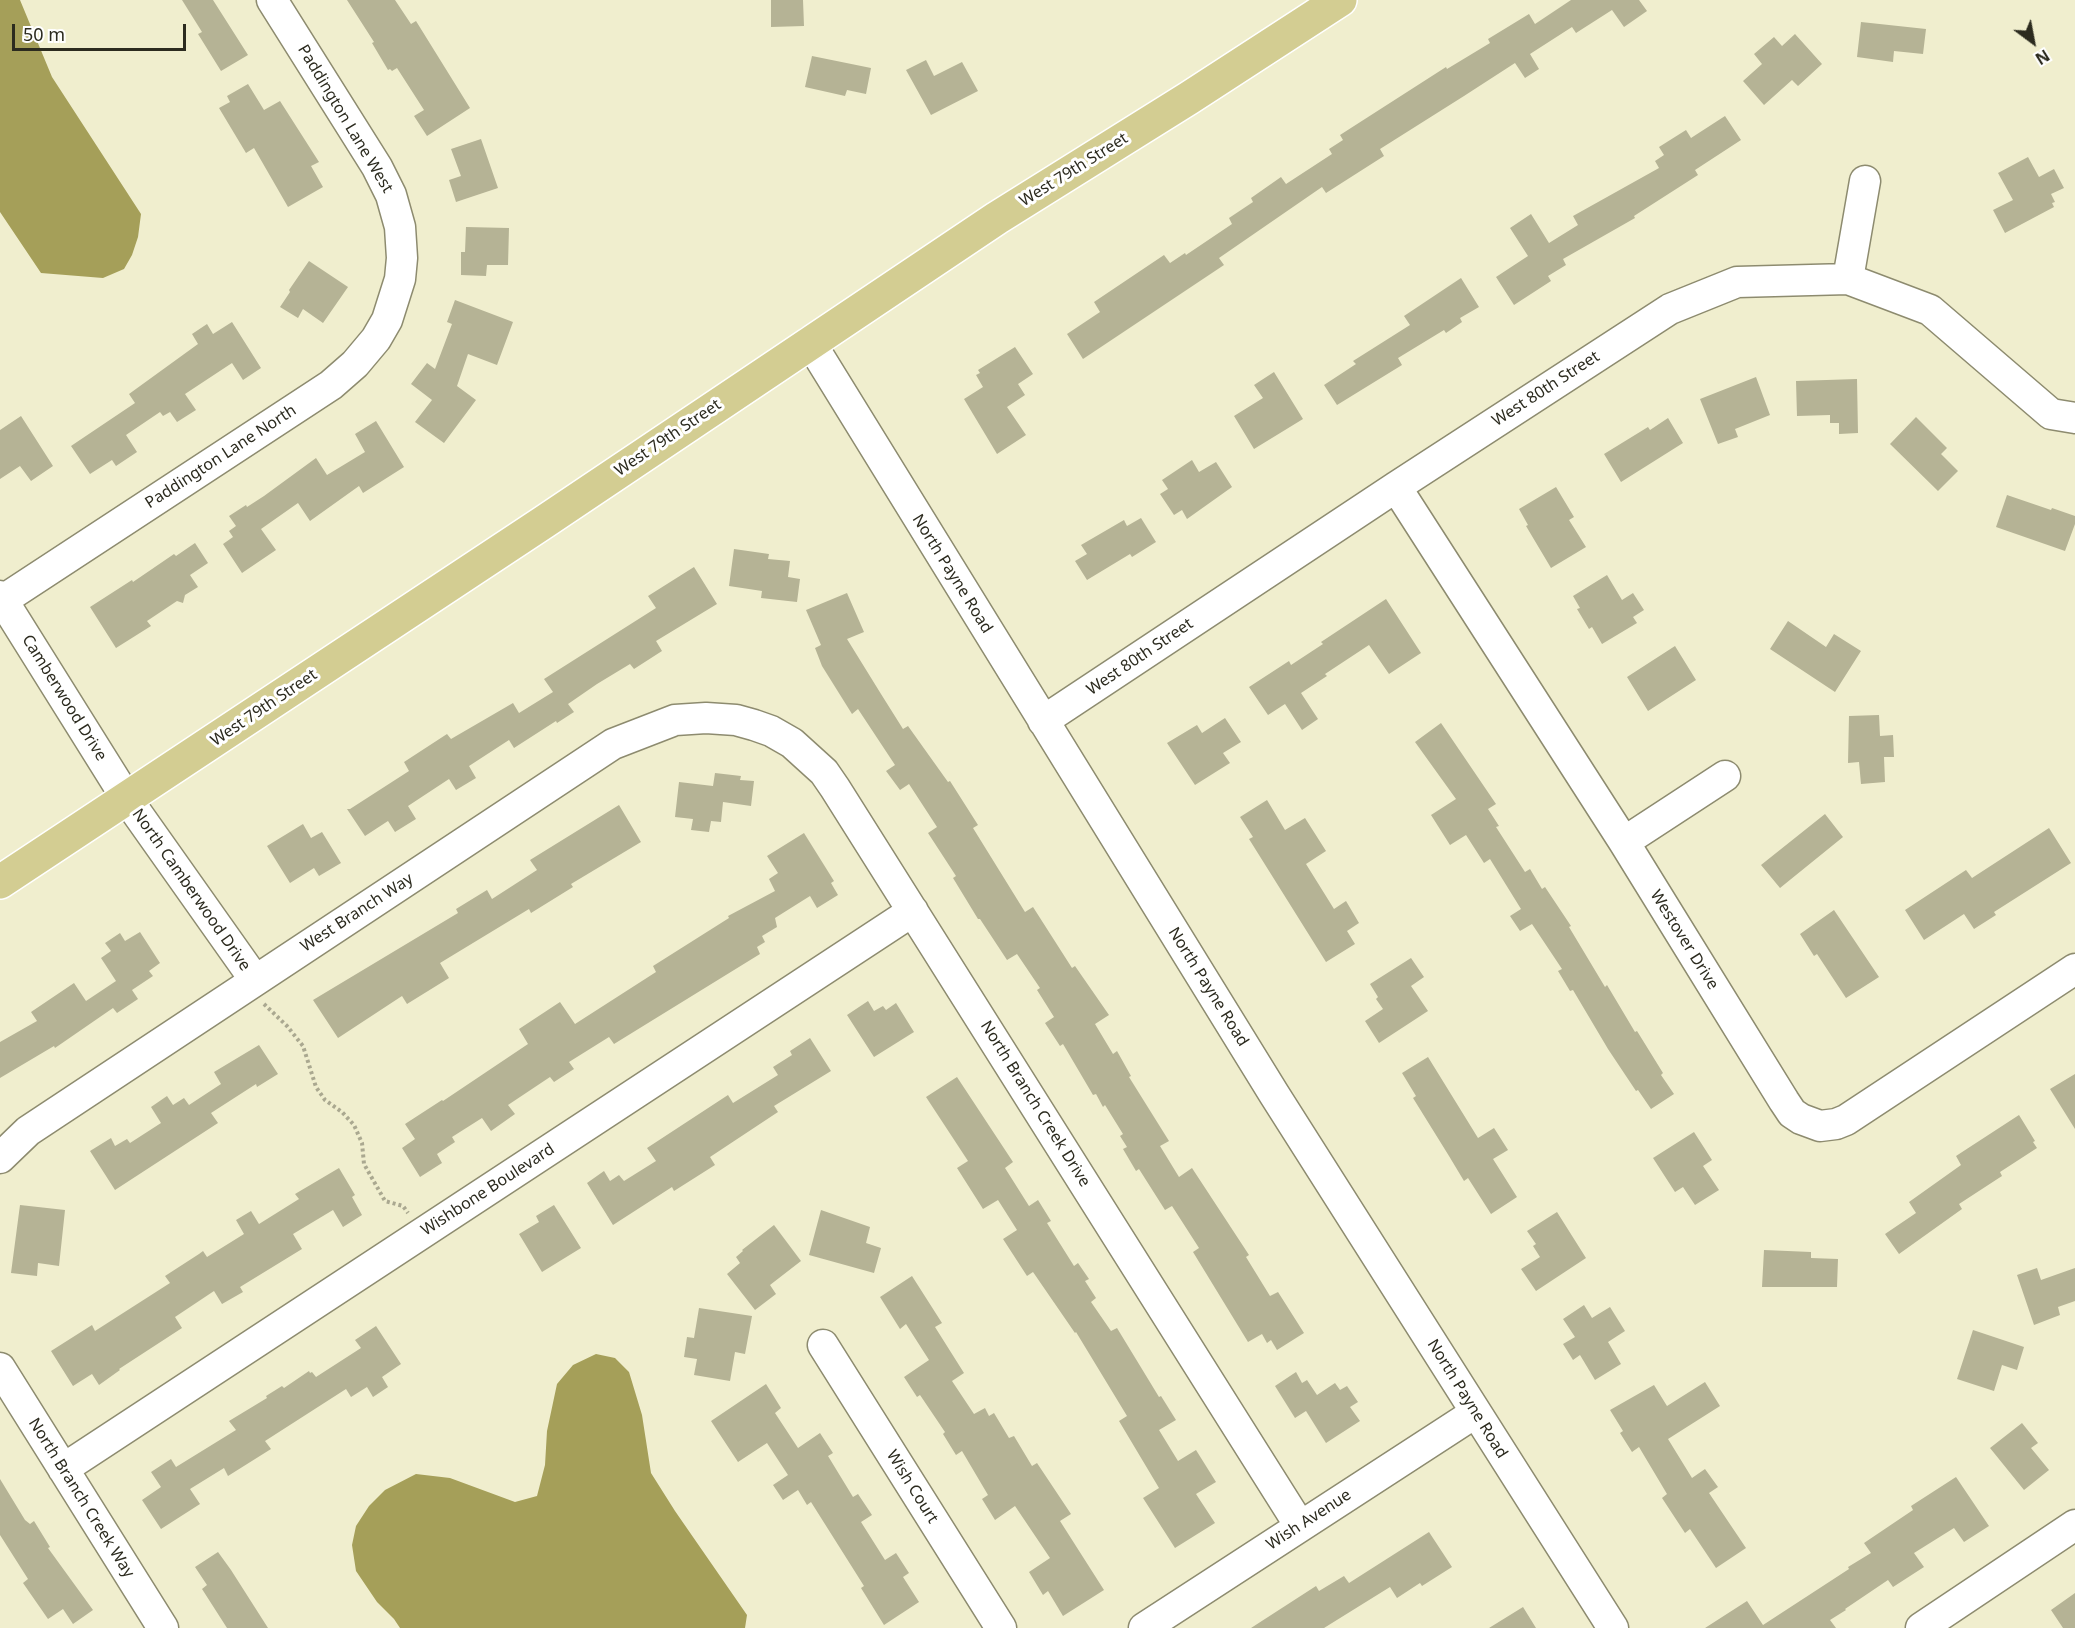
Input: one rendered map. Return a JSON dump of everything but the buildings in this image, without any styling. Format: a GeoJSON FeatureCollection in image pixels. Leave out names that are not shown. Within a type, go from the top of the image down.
{"type":"FeatureCollection","features":[{"type":"Feature","properties":{"kind":"main road","name":"West 79th Street"},"geometry":{"type":"LineString","coordinates":[[0,882],[997,218],[1340,0]]}},
{"type":"Feature","properties":{"kind":"street","name":"Paddington Lane West"},"geometry":{"type":"LineString","coordinates":[[272,0],[387,185],[400,226],[402,248],[400,279]]}},
{"type":"Feature","properties":{"kind":"street"},"geometry":{"type":"LineString","coordinates":[[1848,279],[1865,181]]}},
{"type":"Feature","properties":{"kind":"street","name":"Paddington Lane North"},"geometry":{"type":"LineString","coordinates":[[1,600],[331,385],[355,364],[376,339],[387,321],[400,279]]}},
{"type":"Feature","properties":{"kind":"street","name":"West 80th Street"},"geometry":{"type":"LineString","coordinates":[[1043,721],[1396,486],[1670,309],[1737,282],[1848,279],[1930,310],[2051,414],[2075,418]]}},
{"type":"Feature","properties":{"kind":"street","name":"North Payne Road"},"geometry":{"type":"LineString","coordinates":[[810,342],[1274,1094],[1613,1628]]}},
{"type":"Feature","properties":{"kind":"street","name":"Westover Drive"},"geometry":{"type":"LineString","coordinates":[[1396,486],[1624,842],[1792,1113],[1820,1126],[1846,1120],[2075,969]]}},
{"type":"Feature","properties":{"kind":"street","name":"Camberwood Drive"},"geometry":{"type":"LineString","coordinates":[[1,600],[127,799]]}},
{"type":"Feature","properties":{"kind":"street","name":"West Branch Way"},"geometry":{"type":"LineString","coordinates":[[0,1158],[28,1131],[613,744],[675,720],[706,718],[736,720]]}},
{"type":"Feature","properties":{"kind":"street","name":"North Branch Creek Drive"},"geometry":{"type":"LineString","coordinates":[[736,720],[771,731],[792,743],[824,772],[1300,1526]]}},
{"type":"Feature","properties":{"kind":"street"},"geometry":{"type":"LineString","coordinates":[[1624,842],[1725,776]]}},
{"type":"Feature","properties":{"kind":"street","name":"North Camberwood Drive"},"geometry":{"type":"LineString","coordinates":[[127,799],[255,980]]}},
{"type":"Feature","properties":{"kind":"street","name":"Wishbone Boulevard"},"geometry":{"type":"LineString","coordinates":[[63,1469],[913,911]]}},
{"type":"Feature","properties":{"kind":"street","name":"Wish Court"},"geometry":{"type":"LineString","coordinates":[[823,1345],[1001,1628]]}},
{"type":"Feature","properties":{"kind":"street","name":"North Branch Creek Way"},"geometry":{"type":"LineString","coordinates":[[0,1368],[163,1628]]}},
{"type":"Feature","properties":{"kind":"street","name":"Wish Avenue"},"geometry":{"type":"LineString","coordinates":[[1144,1628],[1475,1413]]}},
{"type":"Feature","properties":{"kind":"street"},"geometry":{"type":"LineString","coordinates":[[1921,1628],[2075,1526]]}},
{"type":"Feature","properties":{"kind":"path"},"geometry":{"type":"LineString","coordinates":[[255,980],[263,992],[264,1005],[287,1026],[303,1046],[316,1087],[325,1100],[342,1112],[354,1125],[362,1143],[364,1164],[385,1201],[403,1206],[424,1232]]}},
{"type":"Feature","properties":{"kind":"shaded area"},"geometry":{"type":"Polygon","coordinates":[[[0,0],[20,0],[52,77],[141,214],[138,237],[124,269],[103,278],[41,273],[0,212],[0,0]]]}},
{"type":"Feature","properties":{"kind":"shaded area"},"geometry":{"type":"Polygon","coordinates":[[[596,1354],[615,1358],[629,1372],[642,1415],[651,1473],[747,1615],[745,1628],[400,1628],[377,1602],[356,1571],[352,1545],[356,1526],[369,1506],[385,1490],[416,1474],[450,1478],[515,1502],[537,1496],[545,1465],[547,1431],[557,1384],[573,1365],[596,1354]]]}}]}
